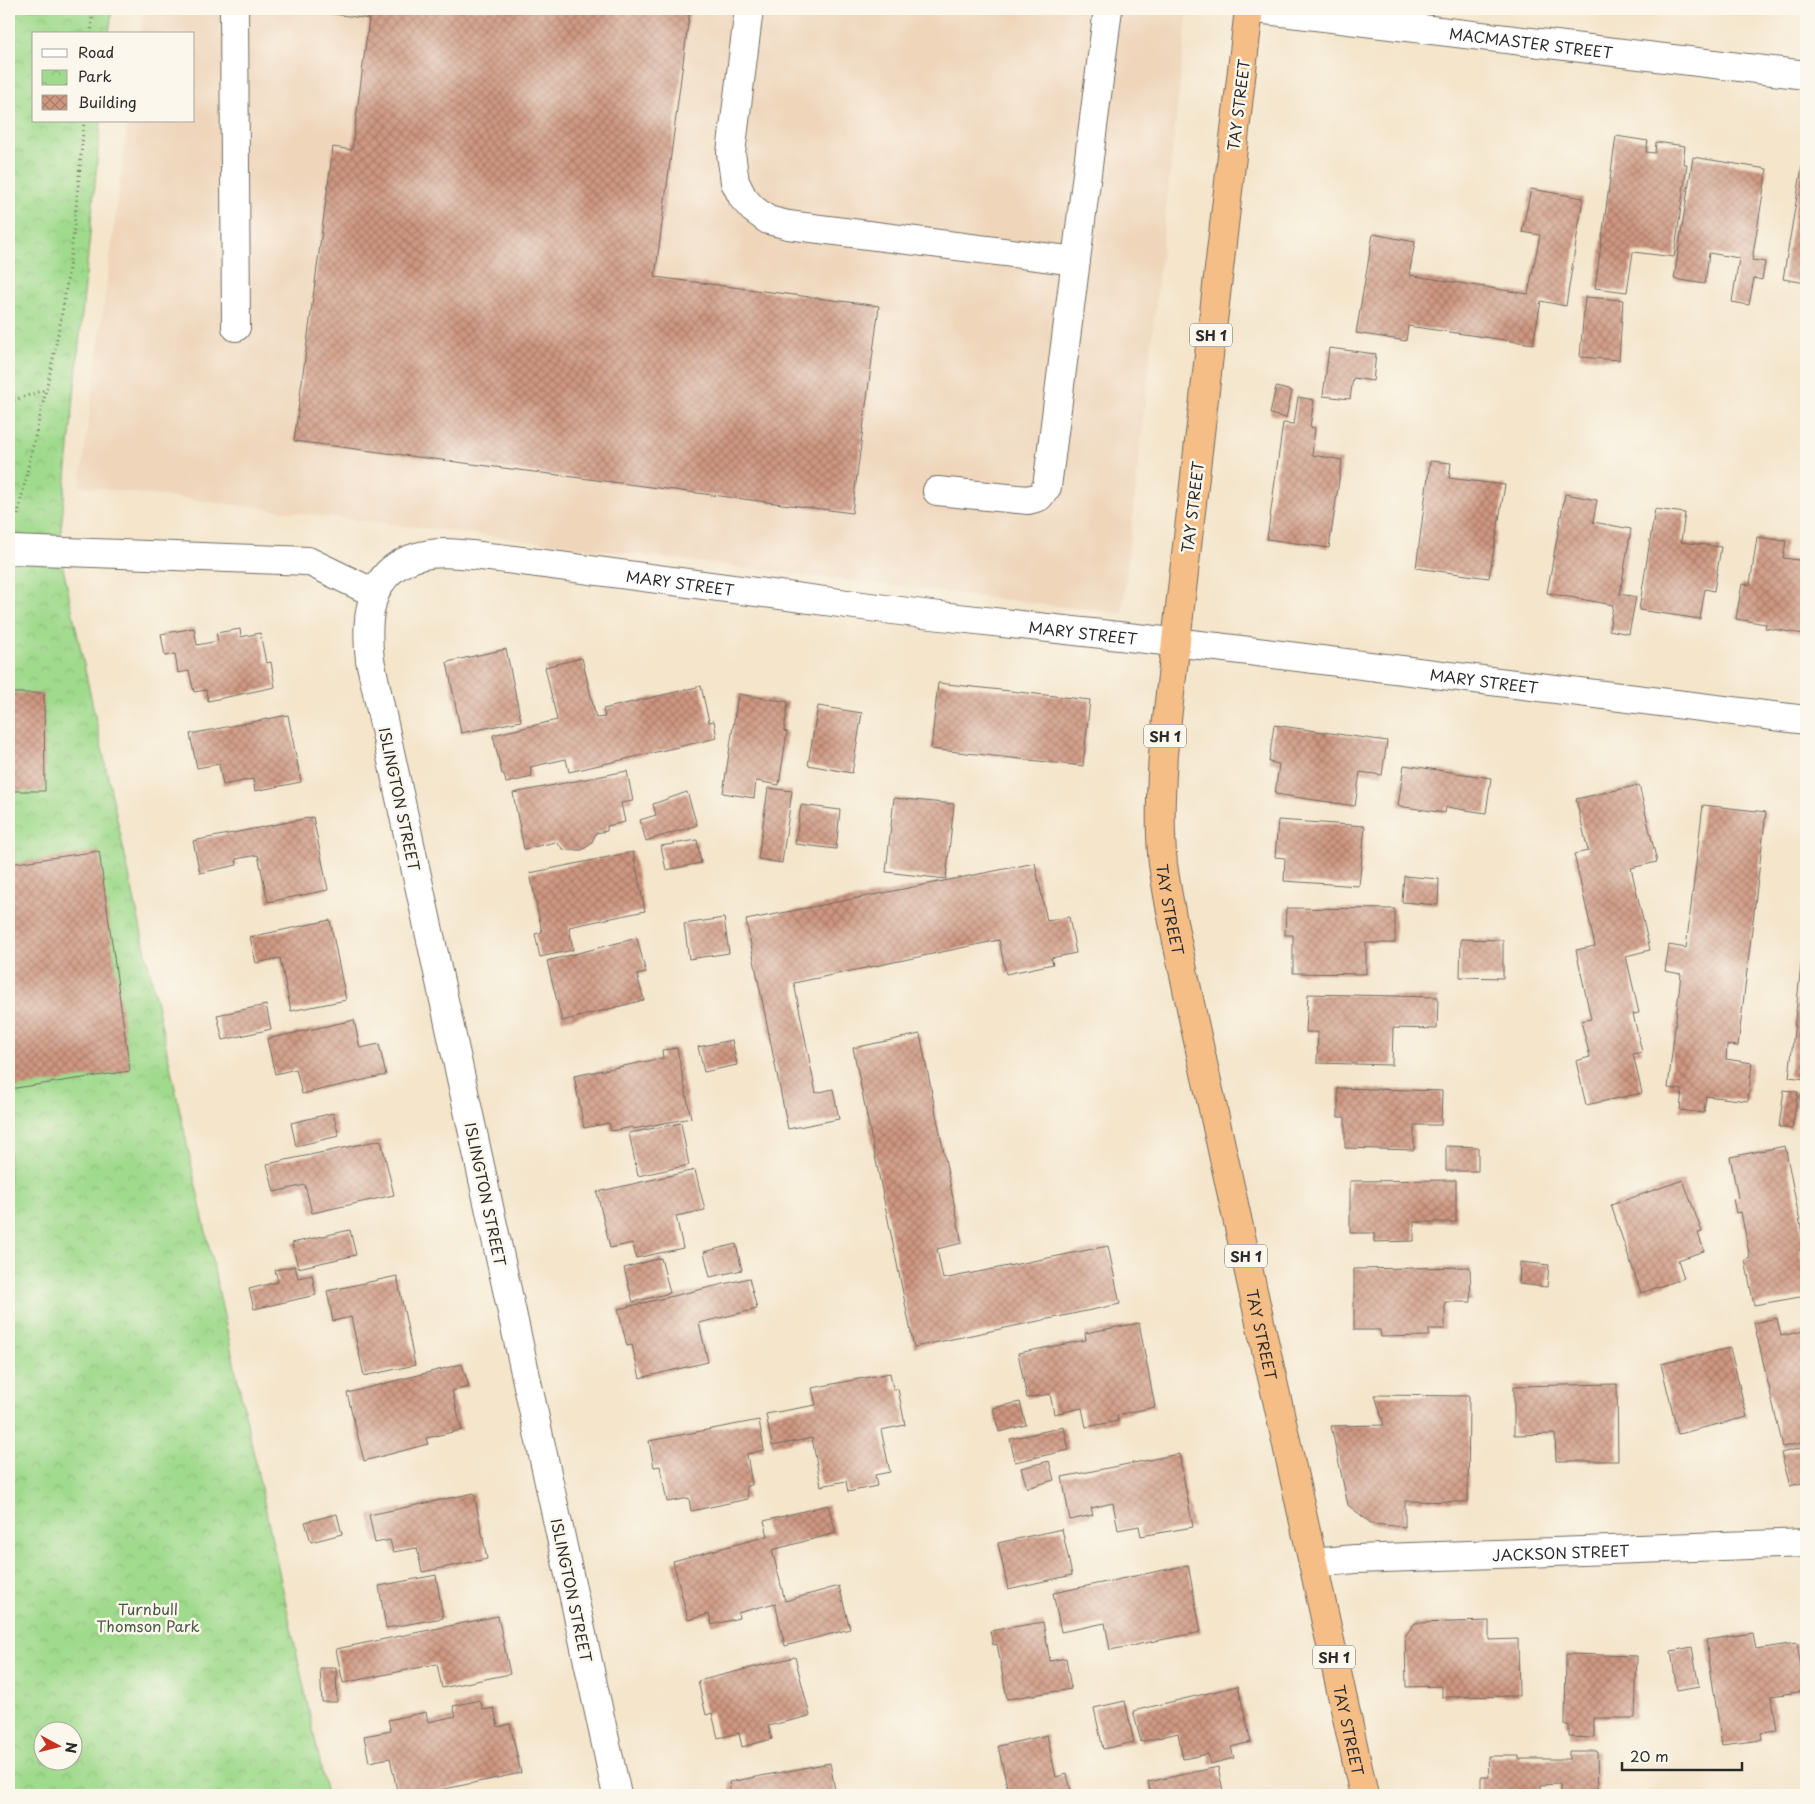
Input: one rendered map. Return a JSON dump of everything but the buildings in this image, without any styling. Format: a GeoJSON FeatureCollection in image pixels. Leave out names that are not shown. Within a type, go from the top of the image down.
{"type":"FeatureCollection","features":[{"type":"Feature","properties":{"kind":"highway","name":"TAY STREET"},"geometry":{"type":"LineString","coordinates":[[1249,9],[1163,754],[1161,791],[1163,862],[1191,1009],[1364,1795]]}},
{"type":"Feature","properties":{"kind":"street"},"geometry":{"type":"LineString","coordinates":[[234,9],[236,326]]}},
{"type":"Feature","properties":{"kind":"street"},"geometry":{"type":"LineString","coordinates":[[749,9],[731,153],[735,182],[753,209],[768,220],[788,225],[1076,261]]}},
{"type":"Feature","properties":{"kind":"street"},"geometry":{"type":"LineString","coordinates":[[937,491],[1028,500],[1039,497],[1047,487],[1108,9]]}},
{"type":"Feature","properties":{"kind":"street","name":"MACMASTER STREET"},"geometry":{"type":"LineString","coordinates":[[1257,9],[1806,75]]}},
{"type":"Feature","properties":{"kind":"street"},"geometry":{"type":"LineString","coordinates":[[10,550],[308,561],[374,593]]}},
{"type":"Feature","properties":{"kind":"street","name":"MARY STREET"},"geometry":{"type":"LineString","coordinates":[[374,593],[385,576],[406,560],[430,554],[464,554],[923,614],[1806,720]]}},
{"type":"Feature","properties":{"kind":"street","name":"ISLINGTON STREET"},"geometry":{"type":"LineString","coordinates":[[374,593],[368,613],[367,636],[376,692],[617,1795]]}},
{"type":"Feature","properties":{"kind":"street","name":"JACKSON STREET"},"geometry":{"type":"LineString","coordinates":[[1313,1563],[1806,1543]]}},
{"type":"Feature","properties":{"kind":"path"},"geometry":{"type":"LineString","coordinates":[[91,32],[93,9]]}},
{"type":"Feature","properties":{"kind":"path"},"geometry":{"type":"LineString","coordinates":[[10,550],[61,318],[76,216],[84,122]]}},
{"type":"Feature","properties":{"kind":"path"},"geometry":{"type":"LineString","coordinates":[[9,402],[45,390]]}},
{"type":"Feature","properties":{"kind":"shaded area"},"geometry":{"type":"Polygon","coordinates":[[[143,9],[1188,9],[1122,614],[80,486],[128,122],[195,122],[195,32],[140,32],[143,9]]]}},
{"type":"Feature","properties":{"kind":"green space","name":"Turnbull Thomson Park"},"geometry":{"type":"Polygon","coordinates":[[[9,9],[112,9],[109,32],[32,32],[32,122],[101,122],[59,549],[327,1795],[9,1795],[9,9]]]}}]}
